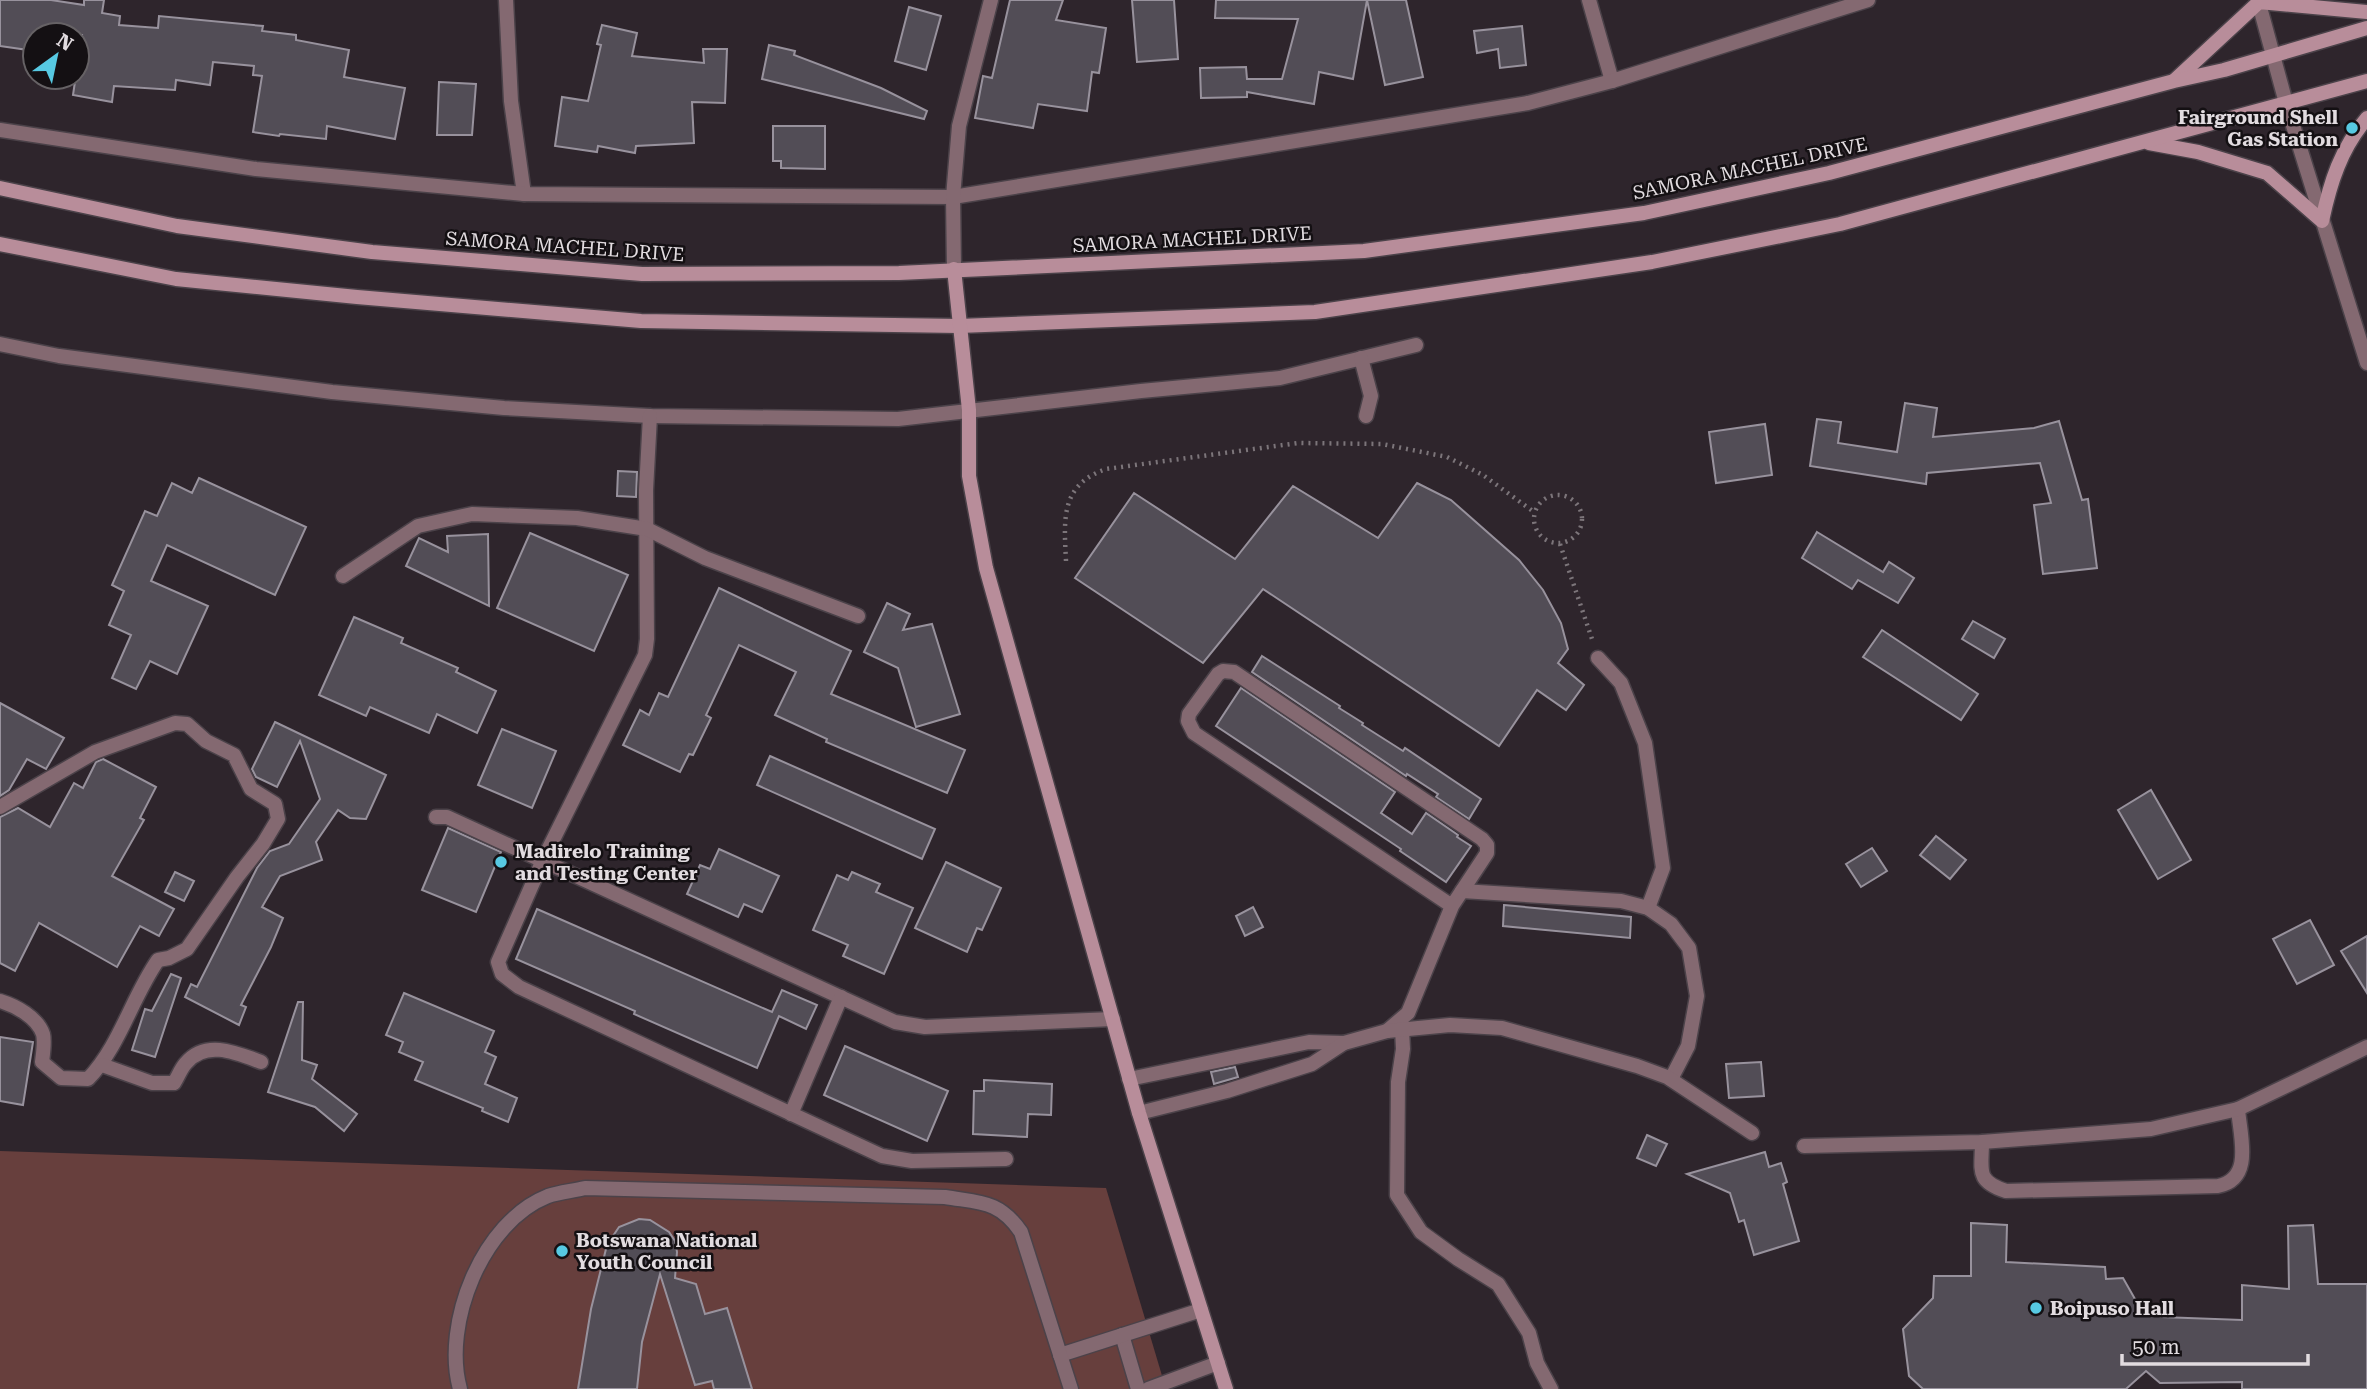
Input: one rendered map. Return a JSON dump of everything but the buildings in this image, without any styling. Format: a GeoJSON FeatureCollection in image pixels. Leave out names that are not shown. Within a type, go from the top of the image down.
{"type":"FeatureCollection","features":[{"type":"Feature","properties":{"kind":"main road"},"geometry":{"type":"LineString","coordinates":[[2174,81],[2258,1],[2367,12]]}},
{"type":"Feature","properties":{"kind":"main road","name":"SAMORA MACHEL DRIVE"},"geometry":{"type":"LineString","coordinates":[[0,188],[177,226],[372,252],[642,274],[899,273],[1364,251],[1644,212],[1829,173],[2272,57],[2367,28]]}},
{"type":"Feature","properties":{"kind":"main road"},"geometry":{"type":"LineString","coordinates":[[0,244],[176,279],[641,321],[959,326],[1315,312],[1652,262],[1840,224],[2367,80]]}},
{"type":"Feature","properties":{"kind":"main road"},"geometry":{"type":"LineString","coordinates":[[2144,142],[2198,152],[2267,173],[2322,221],[2329,188],[2342,155],[2367,118]]}},
{"type":"Feature","properties":{"kind":"main road"},"geometry":{"type":"LineString","coordinates":[[954,270],[969,410],[969,475],[986,568],[1129,1079],[1226,1389]]}},
{"type":"Feature","properties":{"kind":"street"},"geometry":{"type":"LineString","coordinates":[[506,0],[511,102],[524,194]]}},
{"type":"Feature","properties":{"kind":"street"},"geometry":{"type":"LineString","coordinates":[[954,270],[953,197],[959,126],[991,0]]}},
{"type":"Feature","properties":{"kind":"street"},"geometry":{"type":"LineString","coordinates":[[1589,0],[1612,81]]}},
{"type":"Feature","properties":{"kind":"street"},"geometry":{"type":"LineString","coordinates":[[0,130],[256,169],[524,194],[953,197],[1528,103],[1612,81],[1868,0]]}},
{"type":"Feature","properties":{"kind":"street"},"geometry":{"type":"LineString","coordinates":[[2258,1],[2272,57],[2367,363]]}},
{"type":"Feature","properties":{"kind":"street"},"geometry":{"type":"LineString","coordinates":[[0,344],[100,362],[332,393],[504,408],[650,416],[898,419],[1280,378],[1416,345]]}},
{"type":"Feature","properties":{"kind":"street"},"geometry":{"type":"LineString","coordinates":[[1362,358],[1371,396],[1367,416]]}},
{"type":"Feature","properties":{"kind":"street"},"geometry":{"type":"LineString","coordinates":[[650,416],[645,654],[543,860],[498,962],[502,974],[519,987],[882,1156],[912,1161],[1006,1159]]}},
{"type":"Feature","properties":{"kind":"street"},"geometry":{"type":"LineString","coordinates":[[344,576],[418,526],[471,514],[577,518],[646,529],[705,558],[858,616]]}},
{"type":"Feature","properties":{"kind":"street"},"geometry":{"type":"LineString","coordinates":[[1598,658],[1621,683],[1645,743],[1663,868],[1648,908]]}},
{"type":"Feature","properties":{"kind":"street"},"geometry":{"type":"LineString","coordinates":[[1387,1031],[1408,1013],[1452,906],[1488,853],[1487,845],[1482,839],[1234,671],[1218,674],[1189,715],[1188,721],[1194,733],[1452,906]]}},
{"type":"Feature","properties":{"kind":"street"},"geometry":{"type":"LineString","coordinates":[[0,807],[95,752],[175,723],[187,724],[205,741],[234,755],[251,789],[275,804],[278,820],[264,844],[187,948],[169,958],[158,960],[144,980],[102,1065],[88,1079],[61,1079],[42,1062],[44,1035],[35,1021],[11,1004],[0,1000]]}},
{"type":"Feature","properties":{"kind":"street"},"geometry":{"type":"LineString","coordinates":[[436,817],[447,817],[895,1022],[925,1027],[1113,1019]]}},
{"type":"Feature","properties":{"kind":"street"},"geometry":{"type":"LineString","coordinates":[[1462,891],[1621,901],[1648,908],[1671,924],[1689,948],[1698,996],[1688,1046],[1671,1079]]}},
{"type":"Feature","properties":{"kind":"street"},"geometry":{"type":"LineString","coordinates":[[791,1114],[841,997]]}},
{"type":"Feature","properties":{"kind":"street"},"geometry":{"type":"LineString","coordinates":[[1139,1113],[1227,1091],[1312,1064],[1344,1044],[1387,1031],[1450,1025],[1502,1028],[1637,1066],[1671,1079],[1752,1133]]}},
{"type":"Feature","properties":{"kind":"street"},"geometry":{"type":"LineString","coordinates":[[1402,1029],[1403,1049],[1398,1082],[1397,1195],[1420,1232],[1498,1284],[1529,1333],[1537,1363],[1551,1389]]}},
{"type":"Feature","properties":{"kind":"street"},"geometry":{"type":"LineString","coordinates":[[1129,1079],[1309,1042],[1344,1044]]}},
{"type":"Feature","properties":{"kind":"street"},"geometry":{"type":"LineString","coordinates":[[1804,1146],[1982,1142],[2151,1129],[2238,1109],[2367,1047]]}},
{"type":"Feature","properties":{"kind":"street"},"geometry":{"type":"LineString","coordinates":[[102,1065],[152,1083],[174,1083],[186,1062],[203,1050],[228,1050],[261,1062]]}},
{"type":"Feature","properties":{"kind":"street"},"geometry":{"type":"LineString","coordinates":[[1982,1142],[1981,1174],[1985,1182],[2006,1192],[2218,1186],[2233,1180],[2240,1172],[2243,1158],[2238,1109]]}},
{"type":"Feature","properties":{"kind":"street"},"geometry":{"type":"LineString","coordinates":[[460,1389],[456,1331],[472,1276],[493,1243],[516,1216],[547,1197],[585,1188],[945,1197],[992,1205],[1011,1217],[1021,1232],[1071,1389]]}},
{"type":"Feature","properties":{"kind":"street"},"geometry":{"type":"LineString","coordinates":[[1060,1354],[1201,1310]]}},
{"type":"Feature","properties":{"kind":"street"},"geometry":{"type":"LineString","coordinates":[[1122,1335],[1138,1389]]}},
{"type":"Feature","properties":{"kind":"street"},"geometry":{"type":"LineString","coordinates":[[1148,1389],[1218,1363]]}},
{"type":"Feature","properties":{"kind":"path"},"geometry":{"type":"LineString","coordinates":[[1066,561],[1066,505],[1074,488],[1089,475],[1105,469],[1298,443],[1382,444],[1447,457],[1483,475],[1534,512]]}},
{"type":"Feature","properties":{"kind":"path"},"geometry":{"type":"LineString","coordinates":[[1555,495],[1564,496],[1573,500],[1579,508],[1581,526],[1577,535],[1569,541],[1550,543],[1536,531],[1534,512],[1538,504],[1555,495]]}},
{"type":"Feature","properties":{"kind":"path"},"geometry":{"type":"LineString","coordinates":[[1560,544],[1598,658]]}},
{"type":"Feature","properties":{"kind":"shaded area","name":"Botswana National Youth Council"},"geometry":{"type":"Polygon","coordinates":[[[0,1151],[1106,1188],[1166,1389],[0,1389],[0,1151]]]}},
{"type":"Feature","properties":{"kind":"place","name":"Fairground Shell Gas Station"},"geometry":{"type":"Point","coordinates":[2352,128]}},
{"type":"Feature","properties":{"kind":"place","name":"Madirelo Training and Testing Center"},"geometry":{"type":"Point","coordinates":[501,862]}},
{"type":"Feature","properties":{"kind":"place","name":"Botswana National Youth Council"},"geometry":{"type":"Point","coordinates":[562,1251]}},
{"type":"Feature","properties":{"kind":"place","name":"Boipuso Hall"},"geometry":{"type":"Point","coordinates":[2036,1308]}}]}
